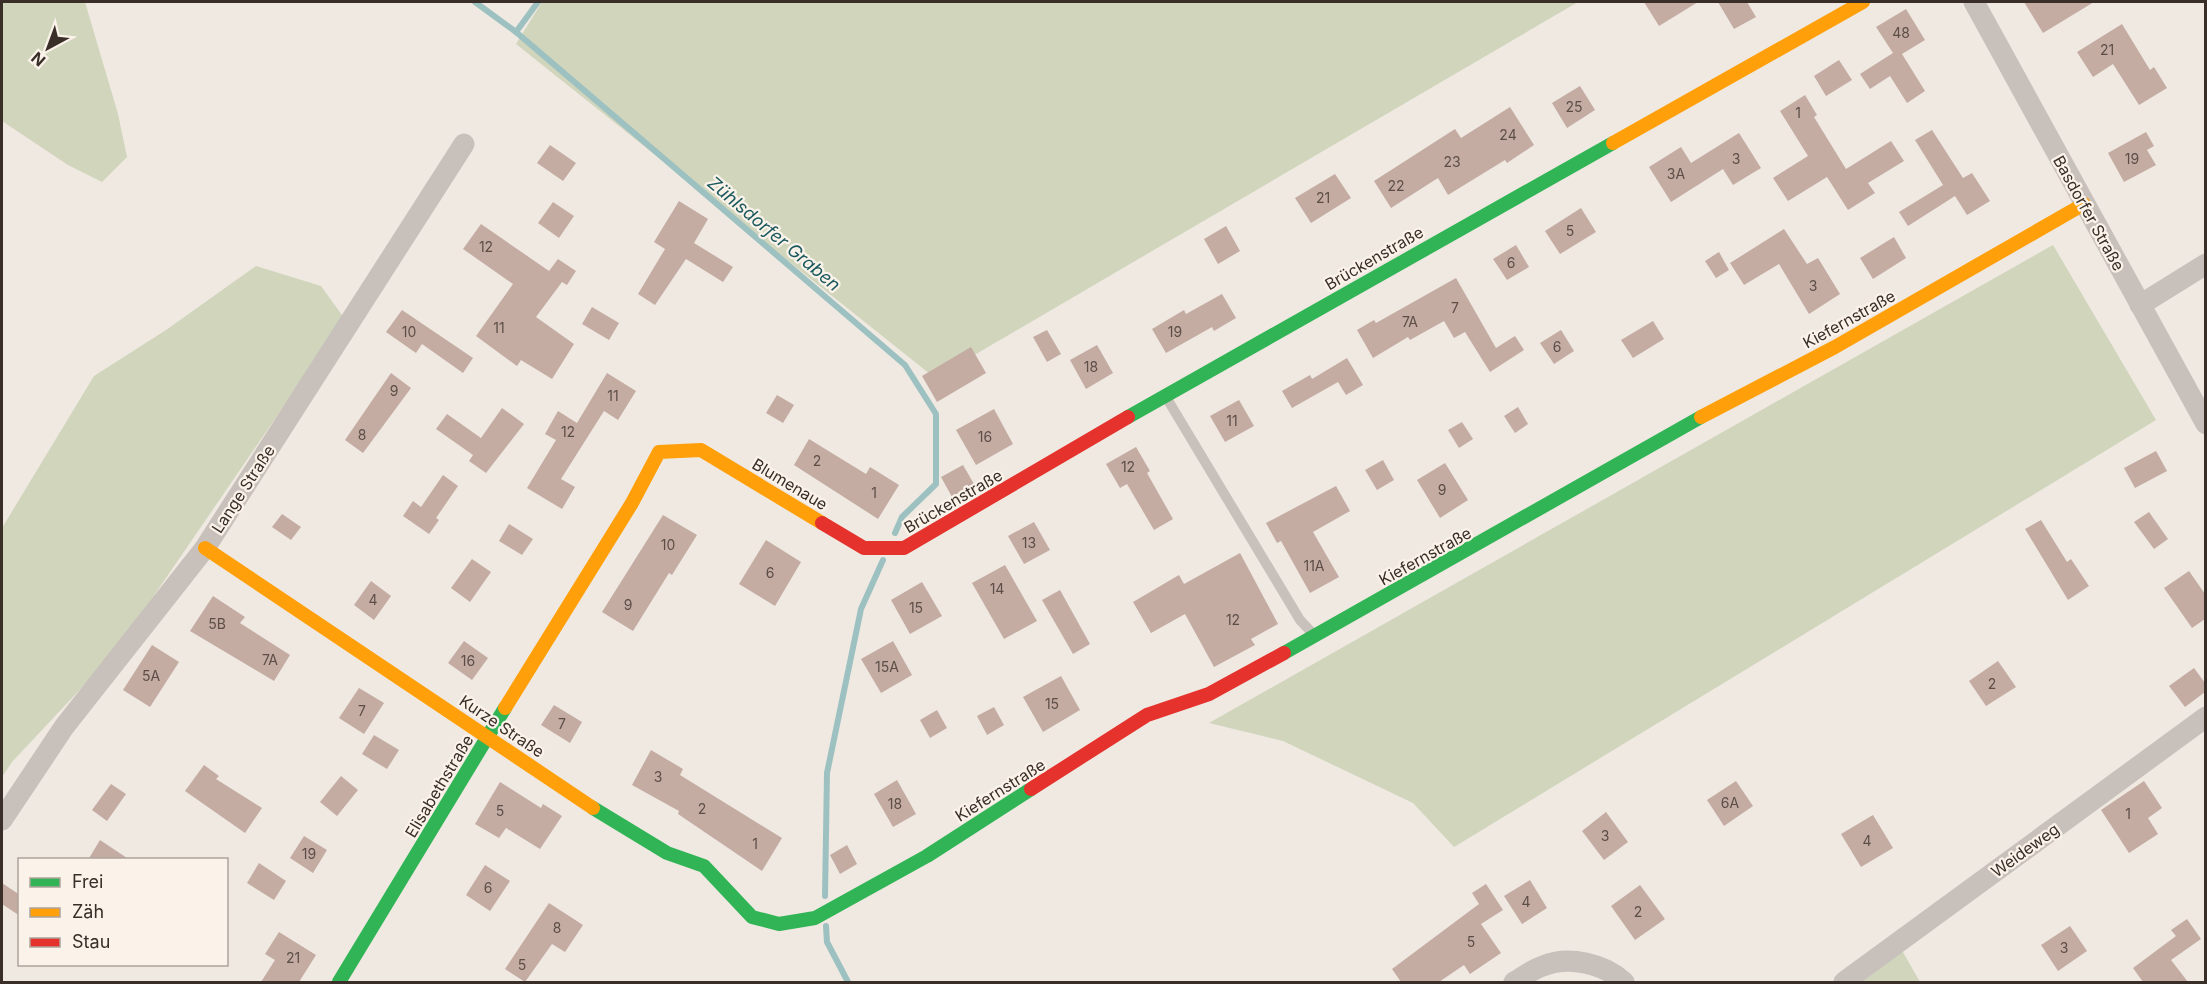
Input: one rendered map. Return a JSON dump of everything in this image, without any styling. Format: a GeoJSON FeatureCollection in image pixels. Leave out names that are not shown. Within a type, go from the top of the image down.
{"type":"FeatureCollection","features":[{"type":"Feature","properties":{"kind":"street","name":"Brückenstraße"},"geometry":{"type":"LineString","coordinates":[[904,548],[1165,395],[1863,2]]}},
{"type":"Feature","properties":{"kind":"street","name":"Basdorfer Straße"},"geometry":{"type":"LineString","coordinates":[[1974,2],[2205,424]]}},
{"type":"Feature","properties":{"kind":"street","name":"Lange Straße"},"geometry":{"type":"LineString","coordinates":[[2,820],[64,727],[205,548],[464,144]]}},
{"type":"Feature","properties":{"kind":"street","name":"Kiefernstraße"},"geometry":{"type":"LineString","coordinates":[[780,924],[815,918],[844,902],[927,856],[1147,715],[1209,694],[1523,520],[1731,400],[1835,347],[2084,204]]}},
{"type":"Feature","properties":{"kind":"street"},"geometry":{"type":"LineString","coordinates":[[2140,305],[2205,264]]}},
{"type":"Feature","properties":{"kind":"street","name":"Blumenaue"},"geometry":{"type":"LineString","coordinates":[[659,452],[678,449],[701,450],[864,548],[904,548]]}},
{"type":"Feature","properties":{"kind":"street","name":"Elisabethstraße"},"geometry":{"type":"LineString","coordinates":[[339,982],[632,503],[659,452]]}},
{"type":"Feature","properties":{"kind":"street","name":"Kurze Straße"},"geometry":{"type":"LineString","coordinates":[[205,548],[489,736],[612,821],[667,853],[704,866],[752,917],[780,924]]}},
{"type":"Feature","properties":{"kind":"street","name":"Weideweg"},"geometry":{"type":"LineString","coordinates":[[1844,982],[2205,717]]}},
{"type":"Feature","properties":{"kind":"street"},"geometry":{"type":"LineString","coordinates":[[1514,982],[1544,965],[1577,961],[1614,973],[1624,982]]}},
{"type":"Feature","properties":{"kind":"lane"},"geometry":{"type":"LineString","coordinates":[[1165,395],[1300,620],[1315,636]]}},
{"type":"Feature","properties":{"kind":"green space"},"geometry":{"type":"Polygon","coordinates":[[[2,2],[85,2],[118,114],[127,157],[102,182],[68,165],[2,121],[2,2]]]}},
{"type":"Feature","properties":{"kind":"green space"},"geometry":{"type":"Polygon","coordinates":[[[542,2],[1578,2],[935,378],[516,44],[542,2]]]}},
{"type":"Feature","properties":{"kind":"green space"},"geometry":{"type":"Polygon","coordinates":[[[2053,245],[2156,420],[1454,847],[1413,803],[1283,741],[1209,723],[2053,245]]]}},
{"type":"Feature","properties":{"kind":"green space"},"geometry":{"type":"Polygon","coordinates":[[[256,266],[321,286],[344,318],[116,651],[12,762],[2,777],[2,528],[94,376],[166,330],[256,266]]]}},
{"type":"Feature","properties":{"kind":"green space"},"geometry":{"type":"Polygon","coordinates":[[[1900,947],[1920,982],[1852,982],[1900,947]]]}},
{"type":"Feature","properties":{"kind":"building"},"geometry":{"type":"Polygon","coordinates":[[[1644,2],[1698,2],[1659,26],[1644,2]]]}},
{"type":"Feature","properties":{"kind":"building"},"geometry":{"type":"Polygon","coordinates":[[[1718,2],[1747,2],[1756,17],[1734,29],[1718,2]]]}},
{"type":"Feature","properties":{"kind":"building"},"geometry":{"type":"Polygon","coordinates":[[[2024,2],[2094,2],[2043,33],[2024,2]]]}},
{"type":"Feature","properties":{"kind":"building"},"geometry":{"type":"Polygon","coordinates":[[[1906,9],[1925,40],[1902,54],[1925,91],[1907,103],[1890,76],[1870,89],[1860,74],[1893,53],[1876,27],[1906,9]]]}},
{"type":"Feature","properties":{"kind":"building"},"geometry":{"type":"Polygon","coordinates":[[[2122,24],[2150,70],[2154,67],[2167,88],[2139,105],[2113,64],[2093,77],[2077,52],[2122,24]]]}},
{"type":"Feature","properties":{"kind":"building"},"geometry":{"type":"Polygon","coordinates":[[[1839,60],[1852,80],[1826,96],[1814,76],[1839,60]]]}},
{"type":"Feature","properties":{"kind":"building"},"geometry":{"type":"Polygon","coordinates":[[[1580,86],[1595,110],[1567,128],[1552,103],[1580,86]]]}},
{"type":"Feature","properties":{"kind":"building"},"geometry":{"type":"Polygon","coordinates":[[[1805,95],[1817,115],[1814,117],[1846,169],[1891,141],[1904,161],[1868,183],[1875,193],[1848,210],[1827,177],[1788,201],[1773,178],[1808,156],[1780,111],[1805,95]]]}},
{"type":"Feature","properties":{"kind":"building"},"geometry":{"type":"Polygon","coordinates":[[[1510,107],[1534,145],[1507,163],[1505,160],[1448,195],[1438,178],[1391,208],[1374,181],[1455,129],[1461,138],[1510,107]]]}},
{"type":"Feature","properties":{"kind":"building"},"geometry":{"type":"Polygon","coordinates":[[[1932,130],[1963,178],[1972,173],[1990,201],[1967,215],[1955,196],[1908,226],[1899,212],[1943,185],[1915,140],[1932,130]]]}},
{"type":"Feature","properties":{"kind":"building"},"geometry":{"type":"Polygon","coordinates":[[[2146,132],[2154,146],[2147,150],[2156,165],[2124,182],[2108,153],[2146,132]]]}},
{"type":"Feature","properties":{"kind":"building"},"geometry":{"type":"Polygon","coordinates":[[[1739,133],[1761,168],[1733,185],[1723,169],[1671,202],[1649,167],[1681,147],[1691,163],[1739,133]]]}},
{"type":"Feature","properties":{"kind":"building"},"geometry":{"type":"Polygon","coordinates":[[[550,145],[576,163],[563,181],[537,163],[550,145]]]}},
{"type":"Feature","properties":{"kind":"building"},"geometry":{"type":"Polygon","coordinates":[[[1335,174],[1351,198],[1311,223],[1295,198],[1335,174]]]}},
{"type":"Feature","properties":{"kind":"building"},"geometry":{"type":"Polygon","coordinates":[[[679,201],[708,219],[694,243],[733,267],[723,282],[686,259],[655,305],[638,294],[665,249],[654,242],[679,201]]]}},
{"type":"Feature","properties":{"kind":"building"},"geometry":{"type":"Polygon","coordinates":[[[553,202],[574,216],[559,238],[538,223],[553,202]]]}},
{"type":"Feature","properties":{"kind":"building"},"geometry":{"type":"Polygon","coordinates":[[[1581,208],[1596,232],[1560,254],[1545,231],[1581,208]]]}},
{"type":"Feature","properties":{"kind":"building"},"geometry":{"type":"Polygon","coordinates":[[[481,224],[549,271],[558,259],[576,271],[567,285],[562,282],[536,317],[574,344],[552,379],[521,360],[517,366],[476,336],[513,284],[463,249],[481,224]]]}},
{"type":"Feature","properties":{"kind":"building"},"geometry":{"type":"Polygon","coordinates":[[[1226,226],[1240,251],[1218,264],[1204,239],[1226,226]]]}},
{"type":"Feature","properties":{"kind":"building"},"geometry":{"type":"Polygon","coordinates":[[[1784,229],[1807,264],[1818,258],[1840,294],[1809,314],[1779,264],[1744,285],[1730,263],[1784,229]]]}},
{"type":"Feature","properties":{"kind":"building"},"geometry":{"type":"Polygon","coordinates":[[[1894,237],[1906,258],[1873,279],[1860,258],[1894,237]]]}},
{"type":"Feature","properties":{"kind":"building"},"geometry":{"type":"Polygon","coordinates":[[[1516,245],[1529,267],[1507,280],[1493,259],[1516,245]]]}},
{"type":"Feature","properties":{"kind":"building"},"geometry":{"type":"Polygon","coordinates":[[[1719,252],[1729,270],[1716,278],[1705,261],[1719,252]]]}},
{"type":"Feature","properties":{"kind":"building"},"geometry":{"type":"Polygon","coordinates":[[[1456,278],[1496,348],[1515,336],[1524,350],[1490,372],[1465,332],[1454,338],[1444,321],[1410,340],[1408,337],[1373,358],[1357,330],[1374,320],[1376,323],[1456,278]]]}},
{"type":"Feature","properties":{"kind":"building"},"geometry":{"type":"Polygon","coordinates":[[[1222,294],[1236,318],[1214,331],[1212,327],[1166,353],[1152,329],[1184,310],[1186,314],[1222,294]]]}},
{"type":"Feature","properties":{"kind":"building"},"geometry":{"type":"Polygon","coordinates":[[[592,307],[619,323],[609,340],[582,324],[592,307]]]}},
{"type":"Feature","properties":{"kind":"building"},"geometry":{"type":"Polygon","coordinates":[[[402,310],[473,358],[463,373],[422,344],[416,353],[386,332],[402,310]]]}},
{"type":"Feature","properties":{"kind":"building"},"geometry":{"type":"Polygon","coordinates":[[[1653,321],[1664,339],[1633,358],[1621,340],[1653,321]]]}},
{"type":"Feature","properties":{"kind":"building"},"geometry":{"type":"Polygon","coordinates":[[[1047,330],[1061,354],[1047,362],[1033,337],[1047,330]]]}},
{"type":"Feature","properties":{"kind":"building"},"geometry":{"type":"Polygon","coordinates":[[[1561,330],[1574,351],[1554,364],[1540,343],[1561,330]]]}},
{"type":"Feature","properties":{"kind":"building"},"geometry":{"type":"Polygon","coordinates":[[[1097,345],[1113,373],[1086,389],[1070,360],[1097,345]]]}},
{"type":"Feature","properties":{"kind":"building"},"geometry":{"type":"Polygon","coordinates":[[[971,347],[986,373],[937,402],[922,376],[971,347]]]}},
{"type":"Feature","properties":{"kind":"building"},"geometry":{"type":"Polygon","coordinates":[[[1347,358],[1363,385],[1346,395],[1338,382],[1292,408],[1282,391],[1310,375],[1312,379],[1347,358]]]}},
{"type":"Feature","properties":{"kind":"building"},"geometry":{"type":"Polygon","coordinates":[[[391,373],[411,388],[363,453],[345,440],[391,373]]]}},
{"type":"Feature","properties":{"kind":"building"},"geometry":{"type":"Polygon","coordinates":[[[607,373],[636,391],[618,420],[604,411],[561,479],[575,487],[562,509],[527,488],[556,440],[545,434],[558,411],[577,423],[607,373]]]}},
{"type":"Feature","properties":{"kind":"building"},"geometry":{"type":"Polygon","coordinates":[[[777,395],[794,405],[783,423],[766,413],[777,395]]]}},
{"type":"Feature","properties":{"kind":"building"},"geometry":{"type":"Polygon","coordinates":[[[1239,400],[1254,426],[1225,442],[1210,416],[1239,400]]]}},
{"type":"Feature","properties":{"kind":"building"},"geometry":{"type":"Polygon","coordinates":[[[1518,407],[1528,424],[1515,433],[1504,416],[1518,407]]]}},
{"type":"Feature","properties":{"kind":"building"},"geometry":{"type":"Polygon","coordinates":[[[502,408],[524,424],[486,473],[469,461],[473,455],[436,429],[447,414],[481,438],[502,408]]]}},
{"type":"Feature","properties":{"kind":"building"},"geometry":{"type":"Polygon","coordinates":[[[994,409],[1013,444],[976,465],[956,430],[994,409]]]}},
{"type":"Feature","properties":{"kind":"building"},"geometry":{"type":"Polygon","coordinates":[[[1462,422],[1473,439],[1459,448],[1448,430],[1462,422]]]}},
{"type":"Feature","properties":{"kind":"building"},"geometry":{"type":"Polygon","coordinates":[[[809,439],[866,474],[870,467],[899,485],[878,519],[794,465],[809,439]]]}},
{"type":"Feature","properties":{"kind":"building"},"geometry":{"type":"Polygon","coordinates":[[[1136,447],[1150,471],[1147,473],[1173,519],[1154,530],[1127,484],[1120,488],[1106,464],[1136,447]]]}},
{"type":"Feature","properties":{"kind":"building"},"geometry":{"type":"Polygon","coordinates":[[[2156,451],[2167,471],[2135,488],[2124,468],[2156,451]]]}},
{"type":"Feature","properties":{"kind":"building"},"geometry":{"type":"Polygon","coordinates":[[[1383,460],[1394,480],[1377,490],[1365,470],[1383,460]]]}},
{"type":"Feature","properties":{"kind":"building"},"geometry":{"type":"Polygon","coordinates":[[[1445,463],[1468,500],[1440,518],[1417,480],[1445,463]]]}},
{"type":"Feature","properties":{"kind":"building"},"geometry":{"type":"Polygon","coordinates":[[[963,465],[974,484],[952,497],[941,477],[963,465]]]}},
{"type":"Feature","properties":{"kind":"building"},"geometry":{"type":"Polygon","coordinates":[[[443,475],[458,486],[436,518],[439,520],[429,534],[403,516],[413,501],[421,507],[443,475]]]}},
{"type":"Feature","properties":{"kind":"building"},"geometry":{"type":"Polygon","coordinates":[[[1336,486],[1350,511],[1313,532],[1339,577],[1310,593],[1281,541],[1277,543],[1266,523],[1336,486]]]}},
{"type":"Feature","properties":{"kind":"building"},"geometry":{"type":"Polygon","coordinates":[[[2149,512],[2168,539],[2154,549],[2134,522],[2149,512]]]}},
{"type":"Feature","properties":{"kind":"building"},"geometry":{"type":"Polygon","coordinates":[[[282,514],[301,527],[291,540],[272,527],[282,514]]]}},
{"type":"Feature","properties":{"kind":"building"},"geometry":{"type":"Polygon","coordinates":[[[663,515],[697,535],[672,575],[669,573],[633,631],[602,612],[663,515]]]}},
{"type":"Feature","properties":{"kind":"building"},"geometry":{"type":"Polygon","coordinates":[[[2041,520],[2067,562],[2071,559],[2089,586],[2068,600],[2025,529],[2041,520]]]}},
{"type":"Feature","properties":{"kind":"building"},"geometry":{"type":"Polygon","coordinates":[[[1034,522],[1050,550],[1024,564],[1008,536],[1034,522]]]}},
{"type":"Feature","properties":{"kind":"building"},"geometry":{"type":"Polygon","coordinates":[[[509,524],[533,539],[522,555],[499,541],[509,524]]]}},
{"type":"Feature","properties":{"kind":"building"},"geometry":{"type":"Polygon","coordinates":[[[766,540],[801,562],[775,606],[739,584],[766,540]]]}},
{"type":"Feature","properties":{"kind":"building"},"geometry":{"type":"Polygon","coordinates":[[[1240,553],[1278,624],[1251,639],[1255,645],[1214,667],[1185,614],[1151,633],[1133,602],[1179,575],[1184,584],[1240,553]]]}},
{"type":"Feature","properties":{"kind":"building"},"geometry":{"type":"Polygon","coordinates":[[[472,559],[491,572],[470,602],[451,588],[472,559]]]}},
{"type":"Feature","properties":{"kind":"building"},"geometry":{"type":"Polygon","coordinates":[[[1005,565],[1037,621],[1004,639],[972,583],[1005,565]]]}},
{"type":"Feature","properties":{"kind":"building"},"geometry":{"type":"Polygon","coordinates":[[[2189,571],[2205,594],[2205,619],[2192,628],[2164,588],[2189,571]]]}},
{"type":"Feature","properties":{"kind":"building"},"geometry":{"type":"Polygon","coordinates":[[[371,581],[391,596],[374,620],[354,605],[371,581]]]}},
{"type":"Feature","properties":{"kind":"building"},"geometry":{"type":"Polygon","coordinates":[[[922,582],[942,616],[910,634],[891,600],[922,582]]]}},
{"type":"Feature","properties":{"kind":"building"},"geometry":{"type":"Polygon","coordinates":[[[1060,590],[1090,644],[1073,654],[1042,600],[1060,590]]]}},
{"type":"Feature","properties":{"kind":"building"},"geometry":{"type":"Polygon","coordinates":[[[213,596],[245,617],[240,623],[290,655],[274,681],[190,631],[213,596]]]}},
{"type":"Feature","properties":{"kind":"building"},"geometry":{"type":"Polygon","coordinates":[[[464,641],[488,658],[472,680],[448,663],[464,641]]]}},
{"type":"Feature","properties":{"kind":"building"},"geometry":{"type":"Polygon","coordinates":[[[893,641],[912,675],[881,693],[861,659],[893,641]]]}},
{"type":"Feature","properties":{"kind":"building"},"geometry":{"type":"Polygon","coordinates":[[[152,645],[179,662],[150,707],[123,690],[152,645]]]}},
{"type":"Feature","properties":{"kind":"building"},"geometry":{"type":"Polygon","coordinates":[[[1998,661],[2016,687],[1986,706],[1969,681],[1998,661]]]}},
{"type":"Feature","properties":{"kind":"building"},"geometry":{"type":"Polygon","coordinates":[[[2194,668],[2205,683],[2205,692],[2185,707],[2169,686],[2194,668]]]}},
{"type":"Feature","properties":{"kind":"building"},"geometry":{"type":"Polygon","coordinates":[[[1061,676],[1080,710],[1043,732],[1023,697],[1061,676]]]}},
{"type":"Feature","properties":{"kind":"building"},"geometry":{"type":"Polygon","coordinates":[[[359,688],[384,703],[364,734],[339,718],[359,688]]]}},
{"type":"Feature","properties":{"kind":"building"},"geometry":{"type":"Polygon","coordinates":[[[554,705],[582,722],[570,743],[541,725],[554,705]]]}},
{"type":"Feature","properties":{"kind":"building"},"geometry":{"type":"Polygon","coordinates":[[[994,707],[1004,725],[987,735],[977,716],[994,707]]]}},
{"type":"Feature","properties":{"kind":"building"},"geometry":{"type":"Polygon","coordinates":[[[937,710],[947,728],[930,738],[920,720],[937,710]]]}},
{"type":"Feature","properties":{"kind":"building"},"geometry":{"type":"Polygon","coordinates":[[[374,735],[399,750],[387,769],[362,754],[374,735]]]}},
{"type":"Feature","properties":{"kind":"building"},"geometry":{"type":"Polygon","coordinates":[[[651,750],[683,769],[680,775],[782,838],[762,871],[678,814],[679,811],[632,785],[651,750]]]}},
{"type":"Feature","properties":{"kind":"building"},"geometry":{"type":"Polygon","coordinates":[[[204,765],[219,776],[216,779],[262,808],[245,833],[185,791],[204,765]]]}},
{"type":"Feature","properties":{"kind":"building"},"geometry":{"type":"Polygon","coordinates":[[[341,776],[358,790],[337,816],[320,802],[341,776]]]}},
{"type":"Feature","properties":{"kind":"building"},"geometry":{"type":"Polygon","coordinates":[[[897,780],[916,814],[893,827],[874,794],[897,780]]]}},
{"type":"Feature","properties":{"kind":"building"},"geometry":{"type":"Polygon","coordinates":[[[1736,781],[1753,806],[1724,826],[1707,800],[1736,781]]]}},
{"type":"Feature","properties":{"kind":"building"},"geometry":{"type":"Polygon","coordinates":[[[2144,781],[2162,808],[2148,818],[2158,834],[2129,853],[2101,810],[2144,781]]]}},
{"type":"Feature","properties":{"kind":"building"},"geometry":{"type":"Polygon","coordinates":[[[500,782],[541,808],[543,804],[562,816],[540,849],[506,828],[499,838],[475,824],[500,782]]]}},
{"type":"Feature","properties":{"kind":"building"},"geometry":{"type":"Polygon","coordinates":[[[111,784],[126,794],[107,821],[92,810],[111,784]]]}},
{"type":"Feature","properties":{"kind":"building"},"geometry":{"type":"Polygon","coordinates":[[[1606,812],[1628,842],[1604,860],[1582,831],[1606,812]]]}},
{"type":"Feature","properties":{"kind":"building"},"geometry":{"type":"Polygon","coordinates":[[[1873,815],[1893,848],[1861,867],[1841,834],[1873,815]]]}},
{"type":"Feature","properties":{"kind":"building"},"geometry":{"type":"Polygon","coordinates":[[[304,836],[327,850],[313,873],[290,858],[304,836]]]}},
{"type":"Feature","properties":{"kind":"building"},"geometry":{"type":"Polygon","coordinates":[[[100,840],[127,858],[89,858],[100,840]]]}},
{"type":"Feature","properties":{"kind":"building"},"geometry":{"type":"Polygon","coordinates":[[[847,845],[857,864],[840,874],[830,855],[847,845]]]}},
{"type":"Feature","properties":{"kind":"building"},"geometry":{"type":"Polygon","coordinates":[[[259,863],[286,881],[274,900],[247,883],[259,863]]]}},
{"type":"Feature","properties":{"kind":"building"},"geometry":{"type":"Polygon","coordinates":[[[485,865],[510,881],[490,911],[466,895],[485,865]]]}},
{"type":"Feature","properties":{"kind":"building"},"geometry":{"type":"Polygon","coordinates":[[[1530,880],[1547,908],[1522,924],[1504,896],[1530,880]]]}},
{"type":"Feature","properties":{"kind":"building"},"geometry":{"type":"Polygon","coordinates":[[[2,883],[18,894],[18,915],[2,904],[2,883]]]}},
{"type":"Feature","properties":{"kind":"building"},"geometry":{"type":"Polygon","coordinates":[[[1486,884],[1503,910],[1481,924],[1501,953],[1470,974],[1464,965],[1439,982],[1401,982],[1392,969],[1479,904],[1472,893],[1486,884]]]}},
{"type":"Feature","properties":{"kind":"building"},"geometry":{"type":"Polygon","coordinates":[[[1640,885],[1665,919],[1635,940],[1611,906],[1640,885]]]}},
{"type":"Feature","properties":{"kind":"building"},"geometry":{"type":"Polygon","coordinates":[[[549,903],[583,925],[565,952],[552,944],[525,982],[505,969],[549,903]]]}},
{"type":"Feature","properties":{"kind":"building"},"geometry":{"type":"Polygon","coordinates":[[[2187,919],[2201,939],[2171,960],[2188,982],[2143,982],[2133,968],[2176,936],[2171,930],[2187,919]]]}},
{"type":"Feature","properties":{"kind":"building"},"geometry":{"type":"Polygon","coordinates":[[[2070,926],[2087,951],[2058,971],[2041,945],[2070,926]]]}},
{"type":"Feature","properties":{"kind":"building"},"geometry":{"type":"Polygon","coordinates":[[[279,932],[316,955],[299,982],[261,982],[275,960],[265,954],[279,932]]]}},
{"type":"Feature","properties":{"kind":"waterway","name":"Zühlsdorfer Graben"},"geometry":{"type":"LineString","coordinates":[[475,2],[516,32],[905,365],[936,414],[936,484],[902,517],[895,533]]}},
{"type":"Feature","properties":{"kind":"waterway"},"geometry":{"type":"LineString","coordinates":[[516,32],[538,2]]}},
{"type":"Feature","properties":{"kind":"waterway","name":"Zühlsdorfer Graben"},"geometry":{"type":"LineString","coordinates":[[825,896],[827,773],[861,609],[883,560]]}},
{"type":"Feature","properties":{"kind":"waterway","name":"Zühlsdorfer Graben"},"geometry":{"type":"LineString","coordinates":[[826,926],[827,942],[848,982]]}},
{"type":"Feature","properties":{"kind":"traffic: fast"},"geometry":{"type":"LineString","coordinates":[[1128,417],[1613,143]]}},
{"type":"Feature","properties":{"kind":"traffic: fast"},"geometry":{"type":"LineString","coordinates":[[1284,653],[1701,417]]}},
{"type":"Feature","properties":{"kind":"traffic: fast"},"geometry":{"type":"LineString","coordinates":[[339,982],[505,708]]}},
{"type":"Feature","properties":{"kind":"traffic: fast"},"geometry":{"type":"LineString","coordinates":[[593,808],[667,853],[704,866],[752,917],[779,924],[815,918],[927,856],[1031,789]]}},
{"type":"Feature","properties":{"kind":"traffic: slow"},"geometry":{"type":"LineString","coordinates":[[1613,143],[1863,2]]}},
{"type":"Feature","properties":{"kind":"traffic: slow"},"geometry":{"type":"LineString","coordinates":[[1701,417],[1835,347],[2084,204]]}},
{"type":"Feature","properties":{"kind":"traffic: slow"},"geometry":{"type":"LineString","coordinates":[[505,708],[632,503],[659,452],[701,450],[822,523]]}},
{"type":"Feature","properties":{"kind":"traffic: slow"},"geometry":{"type":"LineString","coordinates":[[205,548],[593,808]]}},
{"type":"Feature","properties":{"kind":"traffic: jam"},"geometry":{"type":"LineString","coordinates":[[822,523],[864,548],[904,548],[1128,417]]}},
{"type":"Feature","properties":{"kind":"traffic: jam"},"geometry":{"type":"LineString","coordinates":[[1031,789],[1147,715],[1209,694],[1284,653]]}}]}
